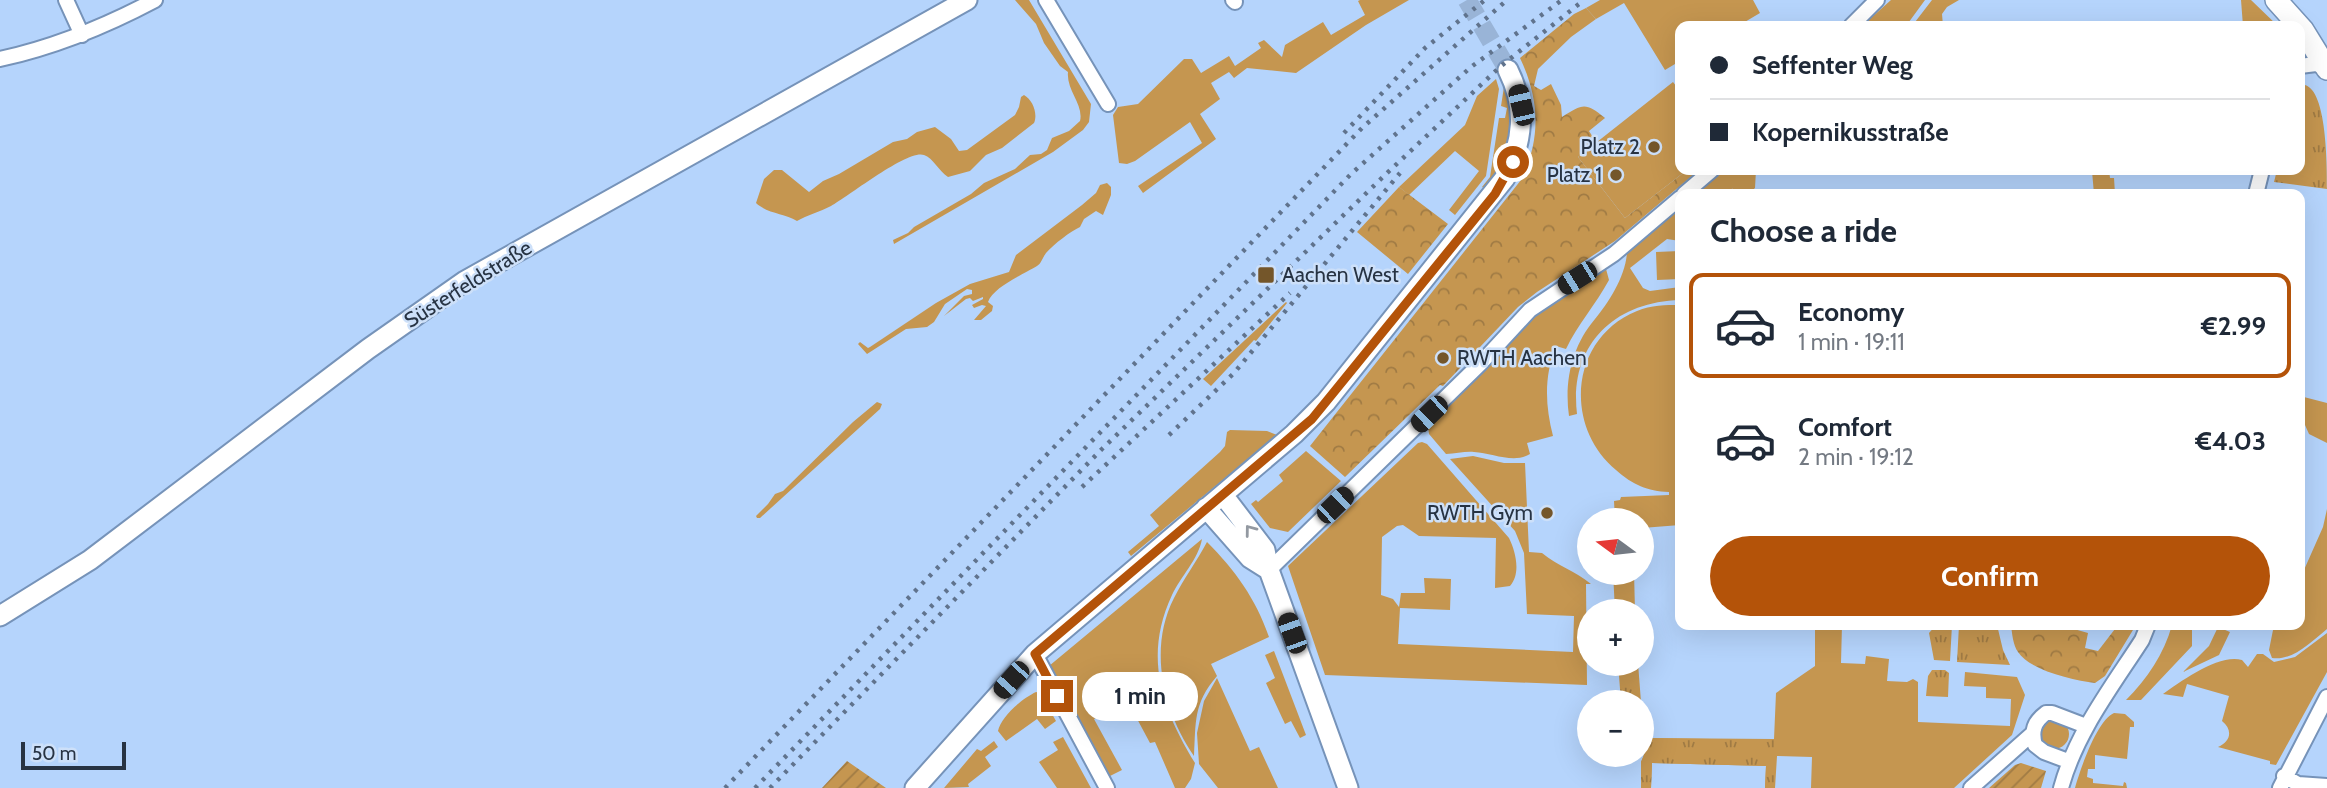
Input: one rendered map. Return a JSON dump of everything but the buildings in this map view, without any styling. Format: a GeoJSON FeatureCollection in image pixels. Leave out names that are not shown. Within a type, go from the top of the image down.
{"type":"FeatureCollection","features":[{"type":"Feature","properties":{"kind":"main road"},"geometry":{"type":"LineString","coordinates":[[2276,0],[2292,21]]}},
{"type":"Feature","properties":{"kind":"main road"},"geometry":{"type":"LineString","coordinates":[[2305,38],[2327,68]]}},
{"type":"Feature","properties":{"kind":"street"},"geometry":{"type":"LineString","coordinates":[[66,0],[82,35]]}},
{"type":"Feature","properties":{"kind":"street"},"geometry":{"type":"LineString","coordinates":[[0,59],[82,35],[156,0]]}},
{"type":"Feature","properties":{"kind":"street","name":"Süsterfeldstraße"},"geometry":{"type":"LineString","coordinates":[[0,616],[90,560],[368,349],[465,281],[967,0]]}},
{"type":"Feature","properties":{"kind":"street"},"geometry":{"type":"LineString","coordinates":[[1046,0],[1108,104]]}},
{"type":"Feature","properties":{"kind":"street"},"geometry":{"type":"LineString","coordinates":[[1856,21],[1877,0]]}},
{"type":"Feature","properties":{"kind":"street"},"geometry":{"type":"LineString","coordinates":[[2305,66],[2327,68]]}},
{"type":"Feature","properties":{"kind":"street"},"geometry":{"type":"LineString","coordinates":[[915,788],[1035,654],[1312,419],[1505,178],[1518,150],[1522,123],[1517,87],[1508,70]]}},
{"type":"Feature","properties":{"kind":"street"},"geometry":{"type":"LineString","coordinates":[[1690,189],[1706,175]]}},
{"type":"Feature","properties":{"kind":"street"},"geometry":{"type":"LineString","coordinates":[[1269,570],[1480,364],[1530,310],[1614,254],[1675,202]]}},
{"type":"Feature","properties":{"kind":"street"},"geometry":{"type":"LineString","coordinates":[[1223,495],[1265,550],[1269,570],[1348,788]]}},
{"type":"Feature","properties":{"kind":"street"},"geometry":{"type":"LineString","coordinates":[[1206,508],[1250,558],[1269,570]]}},
{"type":"Feature","properties":{"kind":"street"},"geometry":{"type":"LineString","coordinates":[[2060,788],[2068,761],[2086,726],[2146,630]]}},
{"type":"Feature","properties":{"kind":"street"},"geometry":{"type":"LineString","coordinates":[[1035,654],[1107,788]]}},
{"type":"Feature","properties":{"kind":"street"},"geometry":{"type":"LineString","coordinates":[[2327,697],[2282,782],[2327,786]]}},
{"type":"Feature","properties":{"kind":"street"},"geometry":{"type":"LineString","coordinates":[[1971,788],[2032,734],[2040,718],[2046,713],[2062,715],[2086,726]]}},
{"type":"Feature","properties":{"kind":"street"},"geometry":{"type":"LineString","coordinates":[[2032,734],[2035,746],[2068,761]]}},
{"type":"Feature","properties":{"kind":"green space"},"geometry":{"type":"Polygon","coordinates":[[[1015,0],[1029,0],[1091,104],[1089,122],[1083,130],[1053,152],[894,244],[893,240],[971,194],[984,183],[1015,169],[1030,155],[1041,154],[1047,150],[1052,138],[1069,131],[1080,121],[1080,109],[1068,79],[1068,72],[1060,66],[1044,43],[1036,24],[1015,0]]]}},
{"type":"Feature","properties":{"kind":"green space"},"geometry":{"type":"Polygon","coordinates":[[[1409,0],[1366,25],[1296,73],[1247,68],[1234,78],[1229,72],[1211,83],[1220,99],[1200,114],[1216,139],[1143,193],[1138,186],[1202,143],[1190,122],[1135,161],[1119,163],[1113,115],[1118,107],[1138,104],[1184,59],[1192,59],[1201,73],[1229,56],[1235,66],[1261,48],[1258,43],[1264,40],[1282,57],[1285,45],[1323,22],[1331,35],[1365,15],[1358,1],[1409,0]]]}},
{"type":"Feature","properties":{"kind":"green space"},"geometry":{"type":"Polygon","coordinates":[[[1600,0],[1753,0],[1760,13],[1746,21],[1675,21],[1675,64],[1665,70],[1624,3],[1596,19],[1586,8],[1600,0]]]}},
{"type":"Feature","properties":{"kind":"green space"},"geometry":{"type":"Polygon","coordinates":[[[1891,0],[1925,0],[1910,21],[1868,21],[1891,0]]]}},
{"type":"Feature","properties":{"kind":"green space"},"geometry":{"type":"Polygon","coordinates":[[[1932,0],[1959,0],[1947,7],[1942,14],[1943,21],[1916,21],[1932,0]]]}},
{"type":"Feature","properties":{"kind":"green space"},"geometry":{"type":"Polygon","coordinates":[[[2241,0],[2251,0],[2273,21],[2243,21],[2241,0]]]}},
{"type":"Feature","properties":{"kind":"green space"},"geometry":{"type":"Polygon","coordinates":[[[1586,8],[1596,19],[1571,37],[1538,69],[1534,86],[1541,90],[1551,84],[1561,105],[1562,117],[1580,107],[1588,107],[1605,118],[1589,131],[1596,142],[1578,157],[1625,218],[1681,175],[1693,175],[1615,241],[1518,307],[1443,386],[1440,385],[1345,477],[1310,446],[1521,180],[1532,150],[1536,119],[1531,89],[1520,58],[1574,14],[1586,8]]]}},
{"type":"Feature","properties":{"kind":"green space"},"geometry":{"type":"Polygon","coordinates":[[[1496,79],[1499,89],[1486,176],[1455,215],[1449,210],[1479,171],[1455,151],[1409,195],[1399,187],[1465,125],[1477,96],[1496,79]]]}},
{"type":"Feature","properties":{"kind":"green space"},"geometry":{"type":"Polygon","coordinates":[[[1673,82],[1675,85],[1675,175],[1681,175],[1625,218],[1578,157],[1673,82]]]}},
{"type":"Feature","properties":{"kind":"green space"},"geometry":{"type":"Polygon","coordinates":[[[2305,85],[2318,100],[2322,114],[2327,189],[2274,182],[2276,175],[2305,175],[2305,85]]]}},
{"type":"Feature","properties":{"kind":"green space"},"geometry":{"type":"Polygon","coordinates":[[[1504,87],[1510,106],[1509,140],[1502,160],[1486,189],[1482,187],[1490,177],[1499,118],[1505,118],[1507,108],[1501,106],[1504,87]]]}},
{"type":"Feature","properties":{"kind":"green space"},"geometry":{"type":"Polygon","coordinates":[[[1024,95],[1034,107],[1034,123],[1002,148],[986,155],[970,171],[948,177],[927,157],[916,155],[892,166],[831,206],[797,221],[756,203],[764,179],[774,170],[782,170],[809,192],[823,181],[893,142],[935,127],[951,139],[959,151],[967,150],[1015,115],[1024,95]]]}},
{"type":"Feature","properties":{"kind":"green space"},"geometry":{"type":"Polygon","coordinates":[[[1719,175],[1756,175],[1754,189],[1702,189],[1719,175]]]}},
{"type":"Feature","properties":{"kind":"green space"},"geometry":{"type":"Polygon","coordinates":[[[2092,175],[2110,175],[2110,178],[2114,178],[2115,189],[2094,189],[2092,175]]]}},
{"type":"Feature","properties":{"kind":"green space"},"geometry":{"type":"Polygon","coordinates":[[[1107,183],[1111,187],[1111,195],[1103,215],[1096,211],[1084,219],[1080,227],[1049,249],[1038,265],[996,291],[988,302],[993,306],[992,311],[981,320],[974,320],[986,306],[974,308],[972,305],[983,297],[973,301],[966,299],[944,316],[964,296],[972,294],[972,290],[967,289],[945,304],[934,322],[927,327],[906,329],[867,354],[858,344],[860,342],[868,348],[970,284],[1009,272],[1016,255],[1082,205],[1096,193],[1100,185],[1107,183]]]}},
{"type":"Feature","properties":{"kind":"green space"},"geometry":{"type":"Polygon","coordinates":[[[1399,187],[1448,224],[1408,274],[1357,232],[1399,187]]]}},
{"type":"Feature","properties":{"kind":"green space"},"geometry":{"type":"Polygon","coordinates":[[[1675,212],[1675,240],[1667,239],[1630,268],[1643,288],[1650,291],[1675,288],[1675,301],[1635,309],[1600,332],[1588,349],[1580,368],[1576,390],[1577,414],[1569,416],[1569,377],[1575,352],[1587,329],[1615,289],[1623,272],[1627,253],[1675,212]]]}},
{"type":"Feature","properties":{"kind":"green space"},"geometry":{"type":"Polygon","coordinates":[[[1675,251],[1675,279],[1657,280],[1656,252],[1675,251]]]}},
{"type":"Feature","properties":{"kind":"green space"},"geometry":{"type":"Polygon","coordinates":[[[1606,269],[1609,280],[1604,289],[1566,349],[1556,346],[1552,357],[1547,391],[1553,436],[1527,443],[1530,454],[1524,457],[1471,452],[1446,454],[1429,434],[1428,427],[1526,323],[1606,269]]]}},
{"type":"Feature","properties":{"kind":"green space"},"geometry":{"type":"Polygon","coordinates":[[[1286,302],[1256,341],[1254,340],[1211,386],[1203,379],[1286,302]]]}},
{"type":"Feature","properties":{"kind":"green space"},"geometry":{"type":"Polygon","coordinates":[[[1675,305],[1675,525],[1654,527],[1654,508],[1614,508],[1614,501],[1620,500],[1621,497],[1669,495],[1669,492],[1647,489],[1628,480],[1616,470],[1599,452],[1587,430],[1582,407],[1582,384],[1587,362],[1598,341],[1615,324],[1642,309],[1675,305]]]}},
{"type":"Feature","properties":{"kind":"green space"},"geometry":{"type":"Polygon","coordinates":[[[2305,397],[2327,403],[2327,443],[2309,434],[2305,425],[2305,397]]]}},
{"type":"Feature","properties":{"kind":"green space"},"geometry":{"type":"Polygon","coordinates":[[[877,402],[882,404],[880,409],[757,518],[775,494],[783,491],[877,402]]]}},
{"type":"Feature","properties":{"kind":"green space"},"geometry":{"type":"Polygon","coordinates":[[[1230,430],[1267,431],[1277,435],[1131,556],[1128,552],[1159,526],[1150,515],[1220,452],[1230,430]]]}},
{"type":"Feature","properties":{"kind":"green space"},"geometry":{"type":"Polygon","coordinates":[[[1418,443],[1427,444],[1509,538],[1514,550],[1516,569],[1510,586],[1495,588],[1496,538],[1419,536],[1403,525],[1397,526],[1382,537],[1381,595],[1393,599],[1399,607],[1401,593],[1425,593],[1424,578],[1451,579],[1450,610],[1400,608],[1398,644],[1573,652],[1574,616],[1527,614],[1524,553],[1515,531],[1450,459],[1473,456],[1504,463],[1525,463],[1529,552],[1542,553],[1577,574],[1577,585],[1586,585],[1586,599],[1577,599],[1577,676],[1587,676],[1587,685],[1325,675],[1288,566],[1418,443]]]}},
{"type":"Feature","properties":{"kind":"green space"},"geometry":{"type":"Polygon","coordinates":[[[1306,451],[1341,481],[1288,532],[1270,528],[1251,504],[1256,500],[1258,502],[1283,481],[1279,475],[1306,451]]]}},
{"type":"Feature","properties":{"kind":"green space"},"geometry":{"type":"Polygon","coordinates":[[[2327,509],[2327,629],[2294,654],[2272,658],[2269,650],[2273,630],[2305,630],[2305,568],[2323,527],[2327,509]]]}},
{"type":"Feature","properties":{"kind":"green space"},"geometry":{"type":"Polygon","coordinates":[[[1202,539],[1197,554],[1172,595],[1163,618],[1158,661],[1160,682],[1173,723],[1195,763],[1191,779],[1185,788],[1175,788],[1155,742],[1150,743],[1128,702],[1094,719],[1122,770],[1108,777],[1049,666],[1202,539]]]}},
{"type":"Feature","properties":{"kind":"green space"},"geometry":{"type":"Polygon","coordinates":[[[1207,542],[1244,586],[1269,637],[1211,664],[1217,676],[1209,686],[1197,714],[1194,756],[1174,720],[1167,700],[1161,659],[1162,638],[1174,598],[1207,542]]]}},
{"type":"Feature","properties":{"kind":"green space"},"geometry":{"type":"Polygon","coordinates":[[[1614,585],[1634,585],[1635,599],[1614,599],[1614,585]]]}},
{"type":"Feature","properties":{"kind":"green space"},"geometry":{"type":"Polygon","coordinates":[[[1815,630],[1842,630],[1841,663],[1865,664],[1866,656],[1889,659],[1887,681],[1907,682],[1913,679],[1918,682],[1918,722],[2010,726],[2011,699],[1986,698],[1986,687],[1964,686],[1965,672],[2017,677],[2025,695],[2012,735],[1954,788],[1811,788],[1812,757],[1777,756],[1775,788],[1765,788],[1766,766],[1654,763],[1654,738],[1774,739],[1776,693],[1815,666],[1815,630]]]}},
{"type":"Feature","properties":{"kind":"green space"},"geometry":{"type":"Polygon","coordinates":[[[1932,630],[1952,630],[1950,661],[1934,660],[1929,633],[1932,630]]]}},
{"type":"Feature","properties":{"kind":"green space"},"geometry":{"type":"Polygon","coordinates":[[[1959,630],[1998,630],[2010,665],[1957,662],[1959,630]]]}},
{"type":"Feature","properties":{"kind":"green space"},"geometry":{"type":"Polygon","coordinates":[[[2012,630],[2078,630],[2088,633],[2085,648],[2098,651],[2114,630],[2133,630],[2105,676],[2095,683],[2064,677],[2032,664],[2016,649],[2012,630]]]}},
{"type":"Feature","properties":{"kind":"green space"},"geometry":{"type":"Polygon","coordinates":[[[2170,630],[2192,630],[2192,646],[2141,700],[2126,700],[2154,666],[2170,630]]]}},
{"type":"Feature","properties":{"kind":"green space"},"geometry":{"type":"Polygon","coordinates":[[[2217,630],[2230,632],[2219,655],[2183,672],[2209,646],[2217,630]]]}},
{"type":"Feature","properties":{"kind":"green space"},"geometry":{"type":"Polygon","coordinates":[[[2327,633],[2327,672],[2276,765],[2218,747],[2226,742],[2229,735],[2228,728],[2222,721],[2229,696],[2187,684],[2183,697],[2163,694],[2212,664],[2233,659],[2242,660],[2248,667],[2257,654],[2263,654],[2274,662],[2295,657],[2327,633]]]}},
{"type":"Feature","properties":{"kind":"green space"},"geometry":{"type":"Polygon","coordinates":[[[1274,651],[1306,735],[1300,738],[1291,721],[1285,724],[1266,683],[1275,678],[1265,655],[1274,651]]]}},
{"type":"Feature","properties":{"kind":"green space"},"geometry":{"type":"Polygon","coordinates":[[[1932,670],[1945,670],[1949,673],[1948,697],[1926,696],[1928,676],[1932,670]]]}},
{"type":"Feature","properties":{"kind":"green space"},"geometry":{"type":"Polygon","coordinates":[[[1619,676],[1639,676],[1640,690],[1620,690],[1619,676]]]}},
{"type":"Feature","properties":{"kind":"green space"},"geometry":{"type":"Polygon","coordinates":[[[1217,678],[1250,751],[1259,747],[1278,788],[1218,788],[1199,764],[1197,733],[1204,701],[1217,678]]]}},
{"type":"Feature","properties":{"kind":"green space"},"geometry":{"type":"Polygon","coordinates":[[[1036,692],[1040,693],[1056,721],[1045,729],[1037,719],[1006,741],[998,731],[1003,719],[1019,703],[1036,692]]]}},
{"type":"Feature","properties":{"kind":"green space"},"geometry":{"type":"Polygon","coordinates":[[[2114,713],[2125,714],[2134,722],[2134,727],[2130,727],[2127,759],[2095,755],[2095,769],[2088,769],[2087,777],[2093,779],[2093,783],[2123,786],[2124,782],[2127,788],[2075,788],[2085,758],[2101,725],[2114,713]]]}},
{"type":"Feature","properties":{"kind":"green space"},"geometry":{"type":"Polygon","coordinates":[[[2054,719],[2060,720],[2068,728],[2068,740],[2060,748],[2054,749],[2048,748],[2040,740],[2039,734],[2040,728],[2048,720],[2054,719]]]}},
{"type":"Feature","properties":{"kind":"green space"},"geometry":{"type":"Polygon","coordinates":[[[1063,737],[1091,788],[1057,788],[1039,762],[1058,750],[1053,742],[1063,737]]]}},
{"type":"Feature","properties":{"kind":"green space"},"geometry":{"type":"Polygon","coordinates":[[[1654,738],[1774,740],[1775,788],[1765,788],[1766,766],[1654,763],[1654,738]]]}},
{"type":"Feature","properties":{"kind":"green space"},"geometry":{"type":"Polygon","coordinates":[[[994,741],[998,747],[985,757],[991,766],[968,784],[969,787],[944,788],[977,749],[981,751],[994,741]]]}},
{"type":"Feature","properties":{"kind":"green space"},"geometry":{"type":"Polygon","coordinates":[[[847,761],[886,788],[822,788],[847,761]]]}},
{"type":"Feature","properties":{"kind":"green space"},"geometry":{"type":"Polygon","coordinates":[[[2021,763],[2046,771],[2041,788],[1989,788],[2015,765],[2021,763]]]}},
{"type":"Feature","properties":{"kind":"green space"},"geometry":{"type":"Polygon","coordinates":[[[1641,767],[1652,767],[1651,788],[1641,788],[1641,767]]]}},
{"type":"Feature","properties":{"kind":"green space"},"geometry":{"type":"Polygon","coordinates":[[[1641,767],[1652,767],[1651,788],[1641,788],[1641,767]]]}},
{"type":"Feature","properties":{"kind":"tunnel"},"geometry":{"type":"LineString","coordinates":[[1467,0],[1508,70]]}},
{"type":"Feature","properties":{"kind":"railway"},"geometry":{"type":"LineString","coordinates":[[1344,133],[1425,48],[1485,0]]}},
{"type":"Feature","properties":{"kind":"railway"},"geometry":{"type":"LineString","coordinates":[[725,788],[1362,128],[1507,0]]}},
{"type":"Feature","properties":{"kind":"railway"},"geometry":{"type":"LineString","coordinates":[[755,788],[1351,174],[1471,67],[1562,0]]}},
{"type":"Feature","properties":{"kind":"railway"},"geometry":{"type":"LineString","coordinates":[[770,788],[1102,449],[1385,175],[1501,66],[1584,0]]}},
{"type":"Feature","properties":{"kind":"railway"},"geometry":{"type":"LineString","coordinates":[[1169,435],[1234,373],[1400,173]]}},
{"type":"Feature","properties":{"kind":"railway"},"geometry":{"type":"LineString","coordinates":[[1082,487],[1290,293]]}},
{"type":"Feature","properties":{"kind":"place","name":"Platz 2"},"geometry":{"type":"Point","coordinates":[1654,147]}},
{"type":"Feature","properties":{"kind":"place","name":"Platz 1"},"geometry":{"type":"Point","coordinates":[1616,175]}},
{"type":"Feature","properties":{"kind":"place","name":"Aachen West"},"geometry":{"type":"Point","coordinates":[1266,275]}},
{"type":"Feature","properties":{"kind":"place","name":"RWTH Aachen"},"geometry":{"type":"Point","coordinates":[1443,358]}},
{"type":"Feature","properties":{"kind":"place","name":"RWTH Gym"},"geometry":{"type":"Point","coordinates":[1547,513]}},
{"type":"Feature","properties":{"kind":"route"},"geometry":{"type":"LineString","coordinates":[[1057,696],[1035,654],[1312,419],[1495,194],[1513,162]]}}]}
